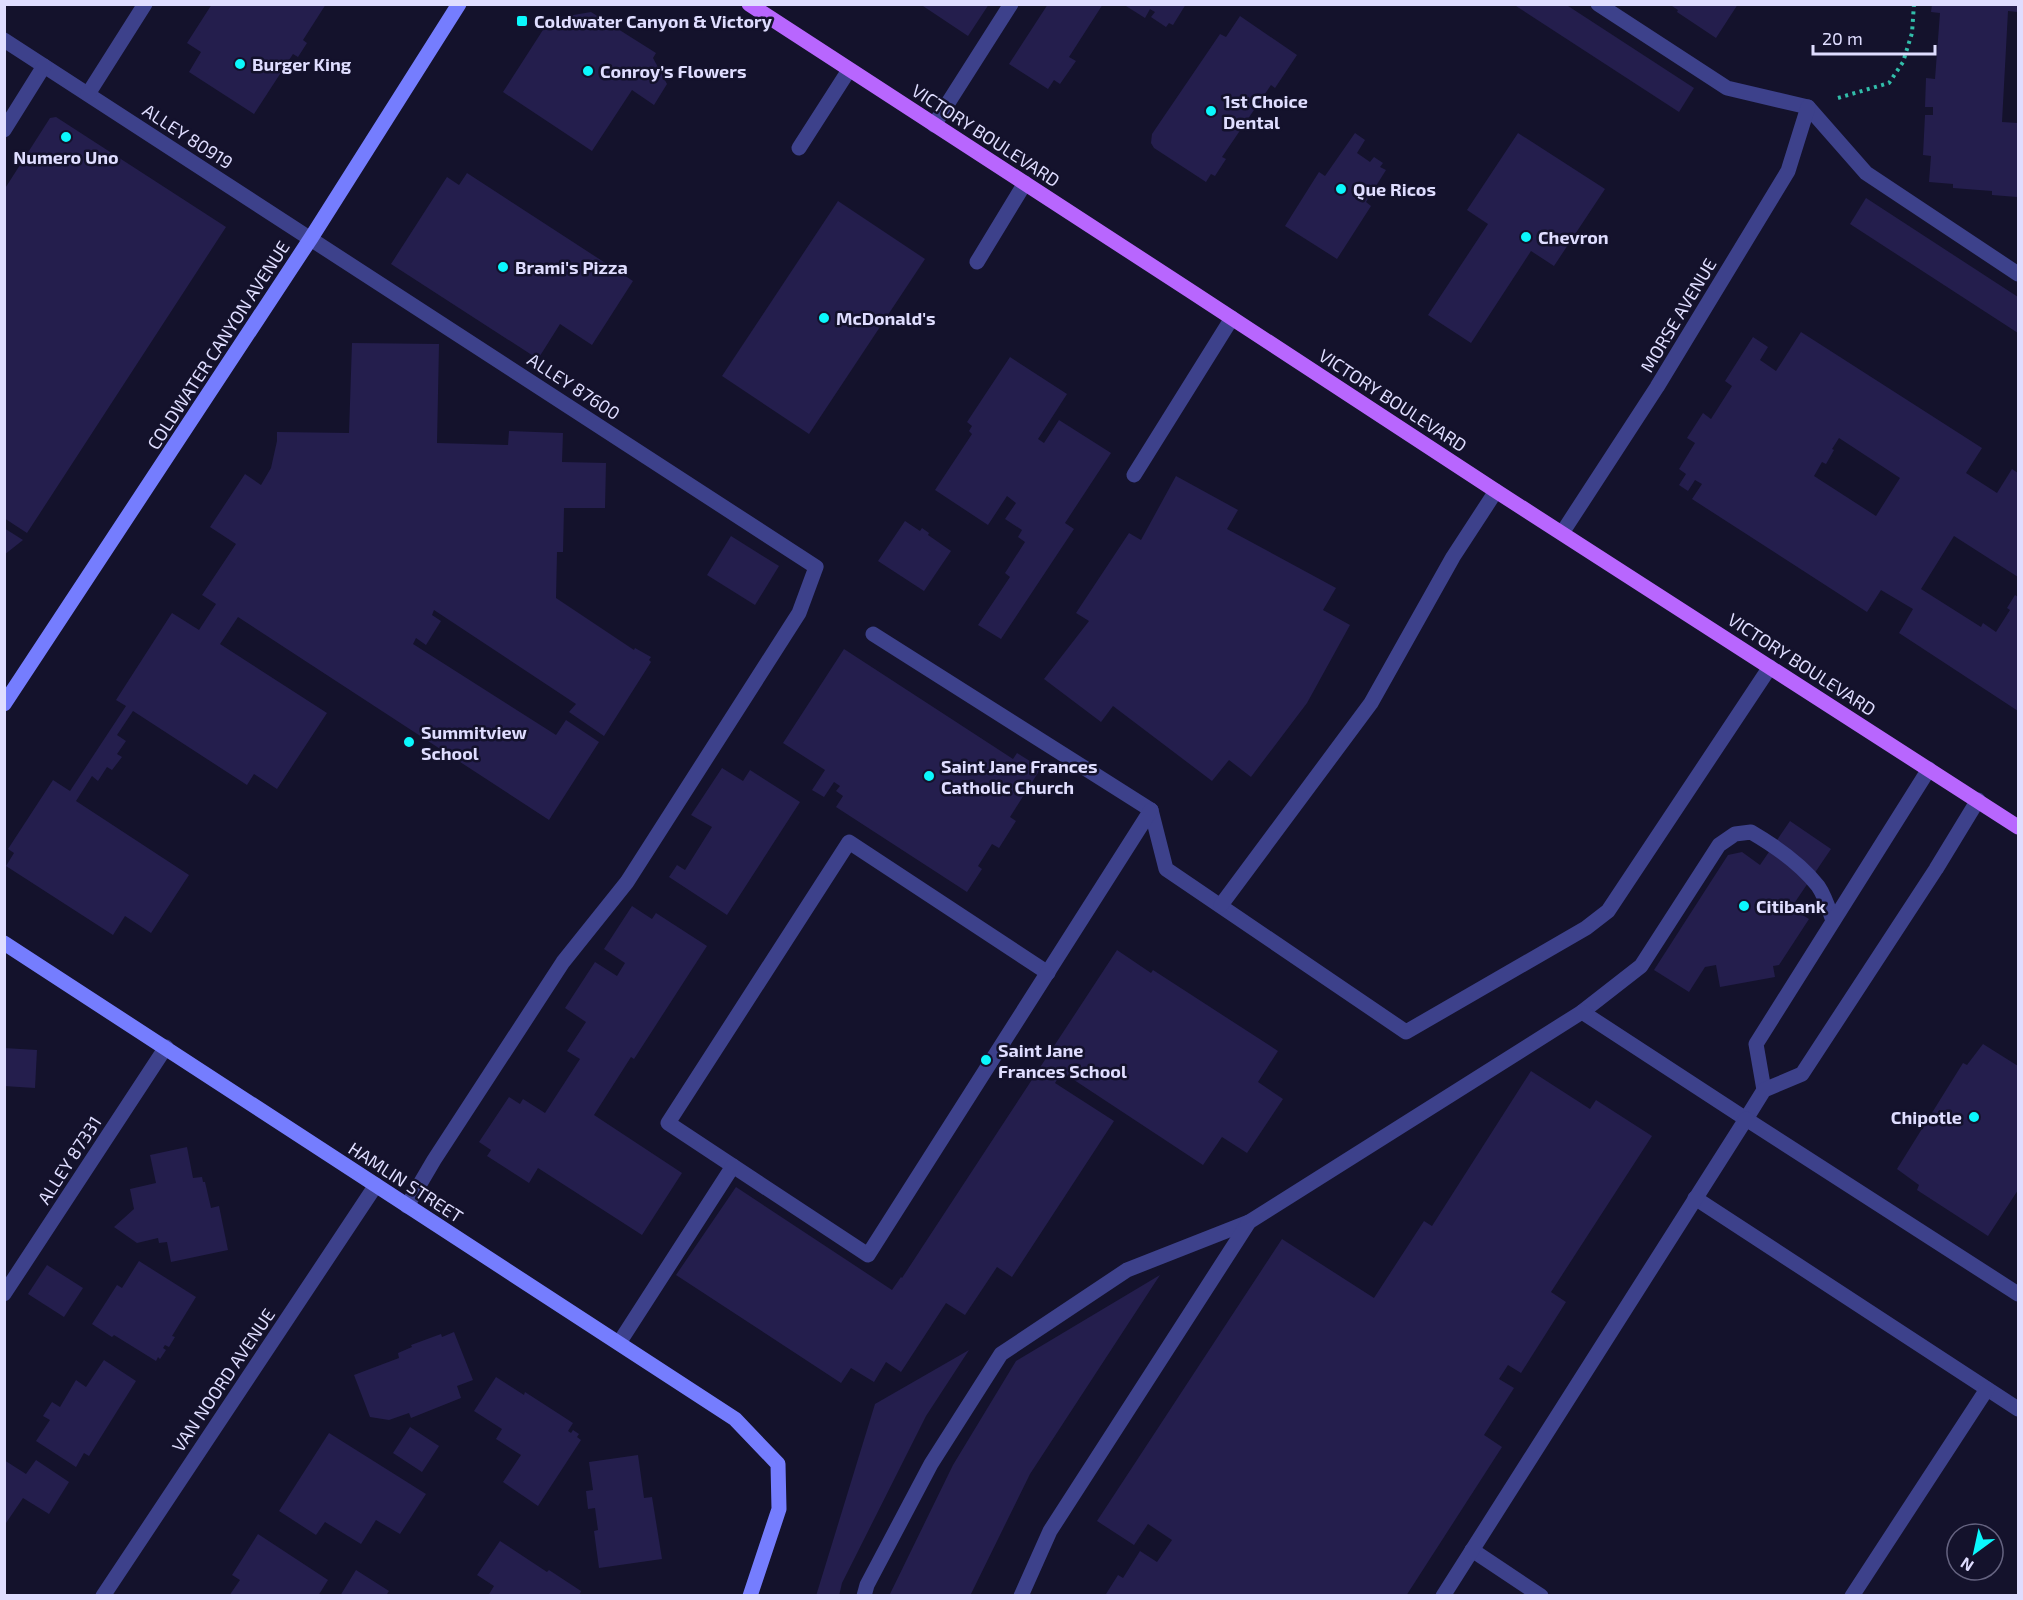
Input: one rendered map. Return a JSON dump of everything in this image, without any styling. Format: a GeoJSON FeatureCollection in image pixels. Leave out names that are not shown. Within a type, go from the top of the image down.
{"type":"FeatureCollection","features":[{"type":"Feature","properties":{"kind":"main road","name":"VICTORY BOULEVARD"},"geometry":{"type":"LineString","coordinates":[[749,4],[1496,491],[2019,827]]}},
{"type":"Feature","properties":{"kind":"street"},"geometry":{"type":"LineString","coordinates":[[88,94],[145,4]]}},
{"type":"Feature","properties":{"kind":"street","name":"COLDWATER CANYON AVENUE"},"geometry":{"type":"LineString","coordinates":[[4,704],[311,238],[459,4]]}},
{"type":"Feature","properties":{"kind":"street"},"geometry":{"type":"LineString","coordinates":[[934,125],[1011,4]]}},
{"type":"Feature","properties":{"kind":"street"},"geometry":{"type":"LineString","coordinates":[[1598,4],[1726,88],[1808,107],[1866,173],[2019,274]]}},
{"type":"Feature","properties":{"kind":"street","name":"ALLEY 80919"},"geometry":{"type":"LineString","coordinates":[[4,40],[311,238]]}},
{"type":"Feature","properties":{"kind":"street"},"geometry":{"type":"LineString","coordinates":[[4,130],[44,66]]}},
{"type":"Feature","properties":{"kind":"street"},"geometry":{"type":"LineString","coordinates":[[799,148],[849,70]]}},
{"type":"Feature","properties":{"kind":"street","name":"MORSE AVENUE"},"geometry":{"type":"LineString","coordinates":[[1562,532],[1657,387],[1788,171],[1808,107]]}},
{"type":"Feature","properties":{"kind":"street"},"geometry":{"type":"LineString","coordinates":[[977,262],[1025,183]]}},
{"type":"Feature","properties":{"kind":"street","name":"ALLEY 87600"},"geometry":{"type":"LineString","coordinates":[[311,238],[816,567],[799,613],[627,882],[563,962],[434,1160],[407,1206]]}},
{"type":"Feature","properties":{"kind":"street"},"geometry":{"type":"LineString","coordinates":[[1134,475],[1232,318]]}},
{"type":"Feature","properties":{"kind":"street"},"geometry":{"type":"LineString","coordinates":[[1221,904],[1371,703],[1453,557],[1496,491]]}},
{"type":"Feature","properties":{"kind":"street"},"geometry":{"type":"LineString","coordinates":[[873,634],[1151,810],[1166,868],[1406,1032],[1586,927],[1608,911],[1770,667]]}},
{"type":"Feature","properties":{"kind":"street"},"geometry":{"type":"LineString","coordinates":[[1764,1090],[1756,1044],[1929,769]]}},
{"type":"Feature","properties":{"kind":"street"},"geometry":{"type":"LineString","coordinates":[[1443,1596],[1764,1090],[1802,1074],[1936,870],[1978,800]]}},
{"type":"Feature","properties":{"kind":"street"},"geometry":{"type":"LineString","coordinates":[[1048,973],[849,842],[668,1124],[868,1255],[1048,973],[1151,810]]}},
{"type":"Feature","properties":{"kind":"street"},"geometry":{"type":"LineString","coordinates":[[864,1596],[867,1586],[931,1464],[1001,1354],[1127,1270],[1249,1222],[1582,1012],[1641,966],[1719,845],[1735,834],[1751,832],[1793,860],[1818,886],[1833,921]]}},
{"type":"Feature","properties":{"kind":"street","name":"HAMLIN STREET"},"geometry":{"type":"LineString","coordinates":[[4,943],[735,1419],[778,1464],[778,1509],[750,1596]]}},
{"type":"Feature","properties":{"kind":"street"},"geometry":{"type":"LineString","coordinates":[[1582,1012],[2019,1294]]}},
{"type":"Feature","properties":{"kind":"street","name":"ALLEY 87331"},"geometry":{"type":"LineString","coordinates":[[4,1294],[166,1047]]}},
{"type":"Feature","properties":{"kind":"street"},"geometry":{"type":"LineString","coordinates":[[619,1343],[733,1166]]}},
{"type":"Feature","properties":{"kind":"street","name":"VAN NOORD AVENUE"},"geometry":{"type":"LineString","coordinates":[[103,1596],[376,1185]]}},
{"type":"Feature","properties":{"kind":"street"},"geometry":{"type":"LineString","coordinates":[[1695,1198],[2019,1409]]}},
{"type":"Feature","properties":{"kind":"street"},"geometry":{"type":"LineString","coordinates":[[1021,1596],[1050,1531],[1249,1222]]}},
{"type":"Feature","properties":{"kind":"street"},"geometry":{"type":"LineString","coordinates":[[1852,1596],[1987,1389]]}},
{"type":"Feature","properties":{"kind":"street"},"geometry":{"type":"LineString","coordinates":[[1472,1550],[1541,1596]]}},
{"type":"Feature","properties":{"kind":"path"},"geometry":{"type":"LineString","coordinates":[[1808,107],[1889,82],[1903,62],[1912,33],[1914,4]]}},
{"type":"Feature","properties":{"kind":"building","name":"Burger King"},"geometry":{"type":"Polygon","coordinates":[[[212,4],[326,4],[303,40],[307,43],[298,57],[293,54],[254,114],[189,72],[201,52],[187,43],[212,4]]]}},
{"type":"Feature","properties":{"kind":"building"},"geometry":{"type":"Polygon","coordinates":[[[920,4],[989,4],[968,36],[920,4]]]}},
{"type":"Feature","properties":{"kind":"building"},"geometry":{"type":"Polygon","coordinates":[[[1048,4],[1103,4],[1069,57],[1076,61],[1060,84],[1054,80],[1048,89],[1009,64],[1048,4]]]}},
{"type":"Feature","properties":{"kind":"building"},"geometry":{"type":"Polygon","coordinates":[[[1127,4],[1186,4],[1173,25],[1169,23],[1166,27],[1151,17],[1155,12],[1150,9],[1145,18],[1126,6],[1127,4]]]}},
{"type":"Feature","properties":{"kind":"building"},"geometry":{"type":"Polygon","coordinates":[[[1513,4],[1565,4],[1694,88],[1679,112],[1513,4]]]}},
{"type":"Feature","properties":{"kind":"building"},"geometry":{"type":"Polygon","coordinates":[[[1669,4],[1738,4],[1716,38],[1669,4]]]}},
{"type":"Feature","properties":{"kind":"building"},"geometry":{"type":"Polygon","coordinates":[[[1932,4],[2018,4],[2018,12],[2008,11],[2002,122],[2018,123],[2017,197],[1992,195],[1992,191],[1953,188],[1953,184],[1929,182],[1931,156],[1923,155],[1925,115],[1933,115],[1933,107],[1925,107],[1926,78],[1935,79],[1940,13],[1931,12],[1932,4]]]}},
{"type":"Feature","properties":{"kind":"building","name":"Conroy’s Flowers"},"geometry":{"type":"Polygon","coordinates":[[[591,12],[656,53],[653,58],[667,84],[654,105],[632,90],[592,151],[503,92],[550,19],[591,12]]]}},
{"type":"Feature","properties":{"kind":"building","name":"1st Choice Dental"},"geometry":{"type":"Polygon","coordinates":[[[1240,16],[1297,55],[1275,88],[1271,85],[1222,157],[1226,159],[1215,176],[1211,174],[1206,182],[1154,148],[1151,143],[1152,134],[1220,34],[1226,37],[1240,16]]]}},
{"type":"Feature","properties":{"kind":"building"},"geometry":{"type":"Polygon","coordinates":[[[56,117],[226,227],[27,533],[4,518],[4,198],[6,196],[4,190],[50,118],[56,117]]]}},
{"type":"Feature","properties":{"kind":"building","name":"Que Ricos"},"geometry":{"type":"Polygon","coordinates":[[[1355,133],[1365,140],[1357,153],[1370,162],[1374,157],[1383,163],[1380,167],[1386,170],[1366,202],[1371,206],[1337,259],[1285,226],[1319,172],[1325,176],[1355,133]]]}},
{"type":"Feature","properties":{"kind":"building","name":"Chevron"},"geometry":{"type":"Polygon","coordinates":[[[1518,133],[1605,189],[1554,266],[1531,251],[1471,343],[1428,315],[1488,224],[1467,210],[1518,133]]]}},
{"type":"Feature","properties":{"kind":"building","name":"Brami's Pizza"},"geometry":{"type":"Polygon","coordinates":[[[467,173],[633,281],[592,345],[560,324],[538,359],[391,264],[447,177],[459,185],[467,173]]]}},
{"type":"Feature","properties":{"kind":"building"},"geometry":{"type":"Polygon","coordinates":[[[1866,198],[2018,297],[2018,333],[1850,224],[1866,198]]]}},
{"type":"Feature","properties":{"kind":"building","name":"McDonald's"},"geometry":{"type":"Polygon","coordinates":[[[838,201],[925,259],[809,434],[722,376],[838,201]]]}},
{"type":"Feature","properties":{"kind":"building"},"geometry":{"type":"Polygon","coordinates":[[[1801,332],[1982,448],[1966,473],[1997,493],[2012,469],[2018,473],[2018,577],[1954,536],[1921,589],[1981,627],[1983,623],[1996,632],[2010,610],[2007,608],[2015,595],[2018,597],[2018,711],[1899,633],[1913,609],[1881,590],[1867,612],[1692,499],[1702,484],[1695,480],[1688,491],[1679,485],[1686,474],[1679,469],[1695,443],[1687,438],[1703,413],[1711,419],[1732,386],[1725,381],[1753,337],[1768,347],[1760,360],[1776,371],[1801,332]],[[1839,438],[1826,464],[1822,462],[1814,476],[1876,516],[1900,478],[1839,438]]]}},
{"type":"Feature","properties":{"kind":"building"},"geometry":{"type":"Polygon","coordinates":[[[352,343],[439,344],[437,443],[508,445],[509,431],[563,433],[562,462],[606,463],[605,508],[564,508],[563,552],[557,552],[556,598],[634,650],[635,648],[651,657],[649,660],[651,662],[604,736],[569,712],[576,704],[434,610],[432,615],[441,621],[426,645],[416,638],[413,644],[556,735],[566,720],[599,742],[549,820],[238,617],[220,644],[327,713],[277,789],[254,774],[247,785],[133,711],[117,735],[126,741],[117,754],[122,757],[112,770],[107,767],[98,781],[92,776],[76,801],[189,875],[151,933],[125,916],[113,935],[6,866],[14,853],[8,849],[53,780],[70,791],[126,706],[116,700],[172,613],[199,630],[216,604],[202,595],[236,544],[210,527],[245,474],[261,485],[271,468],[277,432],[349,433],[352,343]]]}},
{"type":"Feature","properties":{"kind":"building"},"geometry":{"type":"Polygon","coordinates":[[[1010,357],[1067,394],[1038,439],[1044,443],[1059,420],[1111,453],[1065,523],[1074,529],[1001,639],[978,625],[1010,577],[1005,573],[1025,542],[1018,537],[1022,530],[1005,519],[1016,503],[1007,496],[988,525],[935,490],[972,434],[969,431],[972,426],[967,422],[1010,357]]]}},
{"type":"Feature","properties":{"kind":"building"},"geometry":{"type":"Polygon","coordinates":[[[1176,476],[1238,510],[1227,529],[1336,588],[1323,610],[1350,625],[1307,703],[1251,777],[1229,760],[1212,781],[1113,706],[1101,722],[1044,679],[1089,621],[1076,613],[1129,533],[1141,540],[1176,476]]]}},
{"type":"Feature","properties":{"kind":"building"},"geometry":{"type":"Polygon","coordinates":[[[905,521],[920,531],[922,528],[951,551],[924,591],[878,561],[905,521]]]}},
{"type":"Feature","properties":{"kind":"building"},"geometry":{"type":"Polygon","coordinates":[[[4,528],[23,540],[4,555],[4,528]]]}},
{"type":"Feature","properties":{"kind":"building"},"geometry":{"type":"Polygon","coordinates":[[[731,536],[779,566],[755,605],[707,575],[731,536]]]}},
{"type":"Feature","properties":{"kind":"building","name":"Saint Jane Frances Catholic Church"},"geometry":{"type":"Polygon","coordinates":[[[844,649],[1013,759],[1017,753],[1041,768],[1010,817],[1016,821],[999,848],[992,844],[978,866],[982,869],[967,892],[836,807],[843,796],[836,791],[840,786],[834,782],[824,797],[812,790],[825,770],[783,743],[844,649]]]}},
{"type":"Feature","properties":{"kind":"building"},"geometry":{"type":"Polygon","coordinates":[[[722,768],[743,781],[750,770],[800,802],[727,915],[669,877],[677,865],[685,870],[712,827],[691,815],[722,768]]]}},
{"type":"Feature","properties":{"kind":"building","name":"Citibank"},"geometry":{"type":"Polygon","coordinates":[[[1790,821],[1831,849],[1791,908],[1809,919],[1779,965],[1773,966],[1775,977],[1720,987],[1716,965],[1705,967],[1689,992],[1654,970],[1728,855],[1742,852],[1760,865],[1790,821]]]}},
{"type":"Feature","properties":{"kind":"building"},"geometry":{"type":"Polygon","coordinates":[[[632,906],[652,919],[656,913],[707,946],[634,1059],[631,1057],[594,1115],[682,1173],[642,1235],[538,1168],[529,1183],[487,1156],[491,1150],[479,1142],[509,1097],[520,1104],[523,1099],[545,1113],[580,1059],[567,1051],[586,1022],[565,1008],[595,962],[617,976],[625,963],[604,949],[632,906]]]}},
{"type":"Feature","properties":{"kind":"building"},"geometry":{"type":"Polygon","coordinates":[[[1117,950],[1151,973],[1153,970],[1278,1051],[1258,1082],[1283,1099],[1247,1153],[1222,1137],[1203,1165],[1062,1072],[1055,1083],[1114,1121],[1012,1277],[997,1267],[965,1315],[946,1303],[901,1372],[886,1362],[874,1382],[851,1368],[841,1383],[676,1275],[736,1187],[892,1290],[1117,950]]]}},
{"type":"Feature","properties":{"kind":"building","name":"Chipotle"},"geometry":{"type":"Polygon","coordinates":[[[1983,1044],[2018,1066],[2018,1190],[1988,1236],[1917,1190],[1919,1185],[1897,1169],[1963,1063],[1967,1065],[1983,1044]]]}},
{"type":"Feature","properties":{"kind":"building"},"geometry":{"type":"Polygon","coordinates":[[[4,1048],[37,1050],[35,1088],[4,1086],[4,1048]]]}},
{"type":"Feature","properties":{"kind":"building"},"geometry":{"type":"Polygon","coordinates":[[[1531,1071],[1590,1109],[1596,1100],[1652,1136],[1551,1292],[1566,1302],[1521,1373],[1508,1365],[1499,1379],[1514,1388],[1484,1435],[1502,1447],[1406,1596],[1106,1594],[1118,1575],[1123,1578],[1140,1551],[1157,1562],[1172,1540],[1148,1524],[1134,1545],[1097,1521],[1282,1239],[1374,1298],[1424,1221],[1432,1226],[1531,1071]]]}},
{"type":"Feature","properties":{"kind":"building"},"geometry":{"type":"Polygon","coordinates":[[[187,1147],[193,1178],[202,1177],[211,1208],[219,1206],[228,1250],[171,1262],[167,1242],[159,1243],[158,1238],[137,1243],[114,1227],[134,1209],[130,1189],[156,1183],[150,1155],[187,1147]]]}},
{"type":"Feature","properties":{"kind":"building"},"geometry":{"type":"Polygon","coordinates":[[[139,1261],[196,1297],[172,1336],[175,1337],[169,1347],[165,1345],[163,1348],[166,1350],[156,1361],[92,1324],[117,1285],[122,1288],[139,1261]]]}},
{"type":"Feature","properties":{"kind":"building"},"geometry":{"type":"Polygon","coordinates":[[[47,1265],[83,1288],[64,1317],[28,1294],[47,1265]]]}},
{"type":"Feature","properties":{"kind":"building"},"geometry":{"type":"Polygon","coordinates":[[[1160,1275],[1030,1474],[970,1596],[889,1596],[953,1465],[1016,1361],[1160,1275]]]}},
{"type":"Feature","properties":{"kind":"building"},"geometry":{"type":"Polygon","coordinates":[[[454,1332],[473,1380],[457,1386],[461,1398],[411,1418],[409,1413],[389,1420],[370,1417],[354,1375],[399,1358],[398,1353],[412,1347],[411,1345],[441,1334],[442,1337],[454,1332]]]}},
{"type":"Feature","properties":{"kind":"building"},"geometry":{"type":"Polygon","coordinates":[[[969,1350],[926,1416],[842,1583],[839,1596],[816,1596],[875,1404],[969,1350]]]}},
{"type":"Feature","properties":{"kind":"building"},"geometry":{"type":"Polygon","coordinates":[[[104,1360],[136,1381],[89,1456],[84,1453],[76,1467],[36,1441],[50,1420],[43,1416],[52,1402],[60,1407],[76,1380],[86,1387],[104,1360]]]}},
{"type":"Feature","properties":{"kind":"building"},"geometry":{"type":"Polygon","coordinates":[[[496,1377],[524,1395],[525,1392],[573,1423],[568,1431],[571,1433],[573,1430],[579,1434],[577,1437],[581,1440],[538,1506],[503,1482],[521,1455],[496,1439],[502,1429],[474,1411],[496,1377]]]}},
{"type":"Feature","properties":{"kind":"building"},"geometry":{"type":"Polygon","coordinates":[[[410,1427],[439,1446],[422,1472],[393,1453],[410,1427]]]}},
{"type":"Feature","properties":{"kind":"building"},"geometry":{"type":"Polygon","coordinates":[[[329,1433],[426,1494],[400,1534],[376,1520],[361,1544],[325,1522],[316,1535],[279,1511],[329,1433]]]}},
{"type":"Feature","properties":{"kind":"building"},"geometry":{"type":"Polygon","coordinates":[[[638,1455],[644,1498],[652,1497],[662,1559],[599,1568],[594,1531],[598,1530],[595,1508],[588,1509],[586,1491],[593,1490],[589,1462],[638,1455]]]}},
{"type":"Feature","properties":{"kind":"building"},"geometry":{"type":"Polygon","coordinates":[[[4,1460],[26,1474],[36,1460],[69,1482],[49,1514],[23,1498],[4,1526],[4,1460]]]}},
{"type":"Feature","properties":{"kind":"building"},"geometry":{"type":"Polygon","coordinates":[[[258,1534],[328,1580],[318,1596],[229,1596],[240,1580],[232,1575],[258,1534]]]}},
{"type":"Feature","properties":{"kind":"building"},"geometry":{"type":"Polygon","coordinates":[[[500,1541],[581,1591],[579,1596],[488,1596],[494,1586],[477,1575],[500,1541]]]}},
{"type":"Feature","properties":{"kind":"building"},"geometry":{"type":"Polygon","coordinates":[[[356,1570],[389,1591],[387,1594],[390,1596],[340,1596],[356,1570]]]}},
{"type":"Feature","properties":{"kind":"place","name":"Coldwater Canyon & Victory"},"geometry":{"type":"Point","coordinates":[522,21]}},
{"type":"Feature","properties":{"kind":"place","name":"Burger King"},"geometry":{"type":"Point","coordinates":[240,64]}},
{"type":"Feature","properties":{"kind":"place","name":"Conroy’s Flowers"},"geometry":{"type":"Point","coordinates":[588,71]}},
{"type":"Feature","properties":{"kind":"place","name":"1st Choice Dental"},"geometry":{"type":"Point","coordinates":[1211,111]}},
{"type":"Feature","properties":{"kind":"place","name":"Numero Uno"},"geometry":{"type":"Point","coordinates":[66,137]}},
{"type":"Feature","properties":{"kind":"place","name":"Que Ricos"},"geometry":{"type":"Point","coordinates":[1341,189]}},
{"type":"Feature","properties":{"kind":"place","name":"Chevron"},"geometry":{"type":"Point","coordinates":[1526,237]}},
{"type":"Feature","properties":{"kind":"place","name":"Brami's Pizza"},"geometry":{"type":"Point","coordinates":[503,267]}},
{"type":"Feature","properties":{"kind":"place","name":"McDonald's"},"geometry":{"type":"Point","coordinates":[824,318]}},
{"type":"Feature","properties":{"kind":"place","name":"Summitview School"},"geometry":{"type":"Point","coordinates":[409,742]}},
{"type":"Feature","properties":{"kind":"place","name":"Saint Jane Frances Catholic Church"},"geometry":{"type":"Point","coordinates":[929,776]}},
{"type":"Feature","properties":{"kind":"place","name":"Citibank"},"geometry":{"type":"Point","coordinates":[1744,906]}},
{"type":"Feature","properties":{"kind":"place","name":"Saint Jane Frances School"},"geometry":{"type":"Point","coordinates":[986,1060]}},
{"type":"Feature","properties":{"kind":"place","name":"Chipotle"},"geometry":{"type":"Point","coordinates":[1974,1117]}}]}
